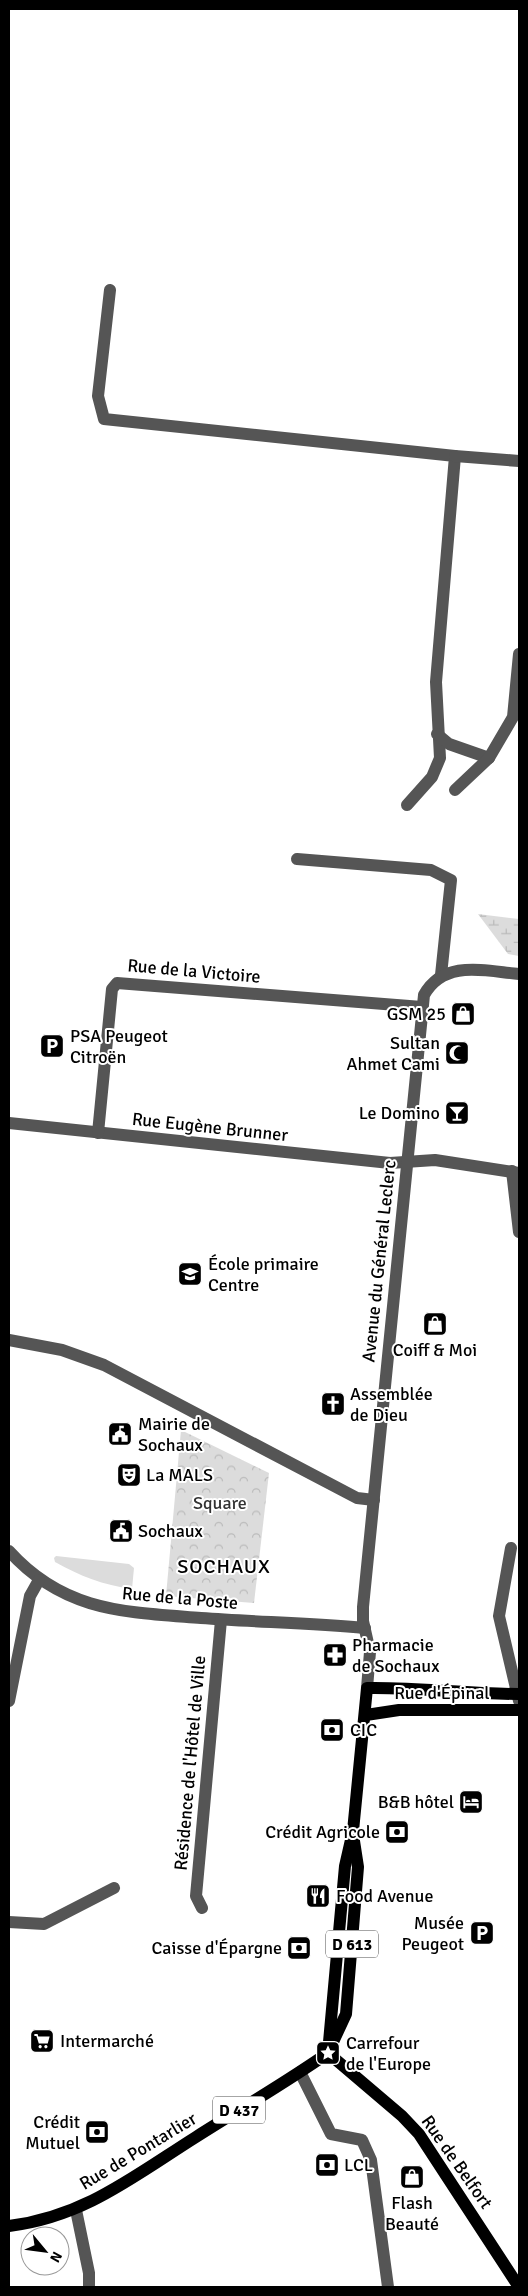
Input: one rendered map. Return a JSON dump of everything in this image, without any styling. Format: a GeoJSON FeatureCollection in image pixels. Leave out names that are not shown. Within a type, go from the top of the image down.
{"type":"FeatureCollection","features":[{"type":"Feature","properties":{"kind":"main road","name":"Rue d'Épinal"},"geometry":{"type":"LineString","coordinates":[[367,1688],[409,1687],[459,1693],[519,1696]]}},
{"type":"Feature","properties":{"kind":"main road","name":"Avenue du Général Leclerc"},"geometry":{"type":"LineString","coordinates":[[328,2053],[345,1866],[353,1831],[366,1715],[367,1688]]}},
{"type":"Feature","properties":{"kind":"main road","name":"Rue d'Épinal"},"geometry":{"type":"LineString","coordinates":[[366,1715],[399,1710],[519,1710]]}},
{"type":"Feature","properties":{"kind":"main road","name":"Rue de Pontarlier"},"geometry":{"type":"LineString","coordinates":[[9,2226],[76,2210],[140,2173],[328,2053]]}},
{"type":"Feature","properties":{"kind":"main road","name":"Rue de Belfort"},"geometry":{"type":"LineString","coordinates":[[328,2053],[402,2116],[419,2134],[519,2286]]}},
{"type":"Feature","properties":{"kind":"street"},"geometry":{"type":"LineString","coordinates":[[110,290],[98,396],[104,419],[519,461]]}},
{"type":"Feature","properties":{"kind":"street"},"geometry":{"type":"LineString","coordinates":[[407,806],[432,777],[440,758],[437,734],[436,682],[455,456]]}},
{"type":"Feature","properties":{"kind":"street"},"geometry":{"type":"LineString","coordinates":[[455,790],[489,758],[513,717],[519,654]]}},
{"type":"Feature","properties":{"kind":"street"},"geometry":{"type":"LineString","coordinates":[[437,734],[449,744],[489,758]]}},
{"type":"Feature","properties":{"kind":"street"},"geometry":{"type":"LineString","coordinates":[[297,859],[431,870],[451,880],[441,975],[455,970],[519,974]]}},
{"type":"Feature","properties":{"kind":"street","name":"Avenue du Général Leclerc"},"geometry":{"type":"LineString","coordinates":[[367,1688],[370,1652],[363,1607],[422,1007],[424,994],[441,975]]}},
{"type":"Feature","properties":{"kind":"street","name":"Rue de la Victoire"},"geometry":{"type":"LineString","coordinates":[[98,1133],[112,988],[117,982],[422,1007]]}},
{"type":"Feature","properties":{"kind":"street","name":"Rue Eugène Brunner"},"geometry":{"type":"LineString","coordinates":[[9,1123],[390,1163],[408,1160],[435,1160],[516,1172]]}},
{"type":"Feature","properties":{"kind":"street"},"geometry":{"type":"LineString","coordinates":[[516,1172],[519,1232]]}},
{"type":"Feature","properties":{"kind":"street"},"geometry":{"type":"LineString","coordinates":[[9,1340],[62,1350],[104,1365],[357,1498],[374,1500]]}},
{"type":"Feature","properties":{"kind":"street"},"geometry":{"type":"LineString","coordinates":[[511,1548],[499,1616],[519,1696]]}},
{"type":"Feature","properties":{"kind":"street","name":"Rue de la Poste"},"geometry":{"type":"LineString","coordinates":[[9,1551],[39,1580],[64,1593],[105,1608],[221,1620],[365,1628]]}},
{"type":"Feature","properties":{"kind":"street"},"geometry":{"type":"LineString","coordinates":[[9,1701],[30,1596],[39,1580]]}},
{"type":"Feature","properties":{"kind":"street","name":"Résidence de l'Hôtel de Ville"},"geometry":{"type":"LineString","coordinates":[[202,1908],[196,1896],[221,1620]]}},
{"type":"Feature","properties":{"kind":"street"},"geometry":{"type":"LineString","coordinates":[[9,1922],[44,1924],[114,1888]]}},
{"type":"Feature","properties":{"kind":"street"},"geometry":{"type":"LineString","coordinates":[[300,2072],[331,2134],[362,2140],[371,2160],[388,2287]]}},
{"type":"Feature","properties":{"kind":"street"},"geometry":{"type":"LineString","coordinates":[[76,2210],[89,2273],[89,2287]]}},
{"type":"Feature","properties":{"kind":"green space"},"geometry":{"type":"Polygon","coordinates":[[[478,914],[519,919],[519,956],[508,954],[478,914]]]}},
{"type":"Feature","properties":{"kind":"green space","name":"Square"},"geometry":{"type":"Polygon","coordinates":[[[181,1430],[269,1473],[254,1603],[166,1596],[181,1430]]]}},
{"type":"Feature","properties":{"kind":"green space"},"geometry":{"type":"Polygon","coordinates":[[[56,1556],[129,1564],[134,1568],[132,1589],[111,1585],[83,1576],[55,1562],[54,1558],[56,1556]]]}},
{"type":"Feature","properties":{"kind":"place","name":"GSM 25"},"geometry":{"type":"Point","coordinates":[463,1014]}},
{"type":"Feature","properties":{"kind":"place","name":"PSA Peugeot Citroën"},"geometry":{"type":"Point","coordinates":[52,1046]}},
{"type":"Feature","properties":{"kind":"place","name":"Sultan Ahmet Cami"},"geometry":{"type":"Point","coordinates":[457,1053]}},
{"type":"Feature","properties":{"kind":"place","name":"Le Domino"},"geometry":{"type":"Point","coordinates":[457,1113]}},
{"type":"Feature","properties":{"kind":"place","name":"École primaire Centre"},"geometry":{"type":"Point","coordinates":[190,1274]}},
{"type":"Feature","properties":{"kind":"place","name":"Coiff & Moi"},"geometry":{"type":"Point","coordinates":[435,1324]}},
{"type":"Feature","properties":{"kind":"place","name":"Assemblée de Dieu"},"geometry":{"type":"Point","coordinates":[333,1404]}},
{"type":"Feature","properties":{"kind":"place","name":"Mairie de Sochaux"},"geometry":{"type":"Point","coordinates":[120,1434]}},
{"type":"Feature","properties":{"kind":"place","name":"La MALS"},"geometry":{"type":"Point","coordinates":[129,1475]}},
{"type":"Feature","properties":{"kind":"place","name":"Sochaux"},"geometry":{"type":"Point","coordinates":[121,1531]}},
{"type":"Feature","properties":{"kind":"place","name":"Pharmacie de Sochaux"},"geometry":{"type":"Point","coordinates":[335,1655]}},
{"type":"Feature","properties":{"kind":"place","name":"CIC"},"geometry":{"type":"Point","coordinates":[332,1730]}},
{"type":"Feature","properties":{"kind":"place","name":"B&B hôtel"},"geometry":{"type":"Point","coordinates":[471,1802]}},
{"type":"Feature","properties":{"kind":"place","name":"Crédit Agricole"},"geometry":{"type":"Point","coordinates":[397,1832]}},
{"type":"Feature","properties":{"kind":"place","name":"Food Avenue"},"geometry":{"type":"Point","coordinates":[318,1896]}},
{"type":"Feature","properties":{"kind":"place","name":"Musée Peugeot"},"geometry":{"type":"Point","coordinates":[482,1933]}},
{"type":"Feature","properties":{"kind":"place","name":"Caisse d'Épargne"},"geometry":{"type":"Point","coordinates":[299,1948]}},
{"type":"Feature","properties":{"kind":"place","name":"Intermarché"},"geometry":{"type":"Point","coordinates":[42,2041]}},
{"type":"Feature","properties":{"kind":"place","name":"Carrefour de l'Europe"},"geometry":{"type":"Point","coordinates":[328,2053]}},
{"type":"Feature","properties":{"kind":"place","name":"Crédit Mutuel"},"geometry":{"type":"Point","coordinates":[97,2132]}},
{"type":"Feature","properties":{"kind":"place","name":"LCL"},"geometry":{"type":"Point","coordinates":[327,2165]}},
{"type":"Feature","properties":{"kind":"place","name":"Flash Beauté"},"geometry":{"type":"Point","coordinates":[412,2177]}},
{"type":"Feature","properties":{"kind":"district","name":"SOCHAUX"},"geometry":{"type":"Point","coordinates":[224,1566]}}]}
